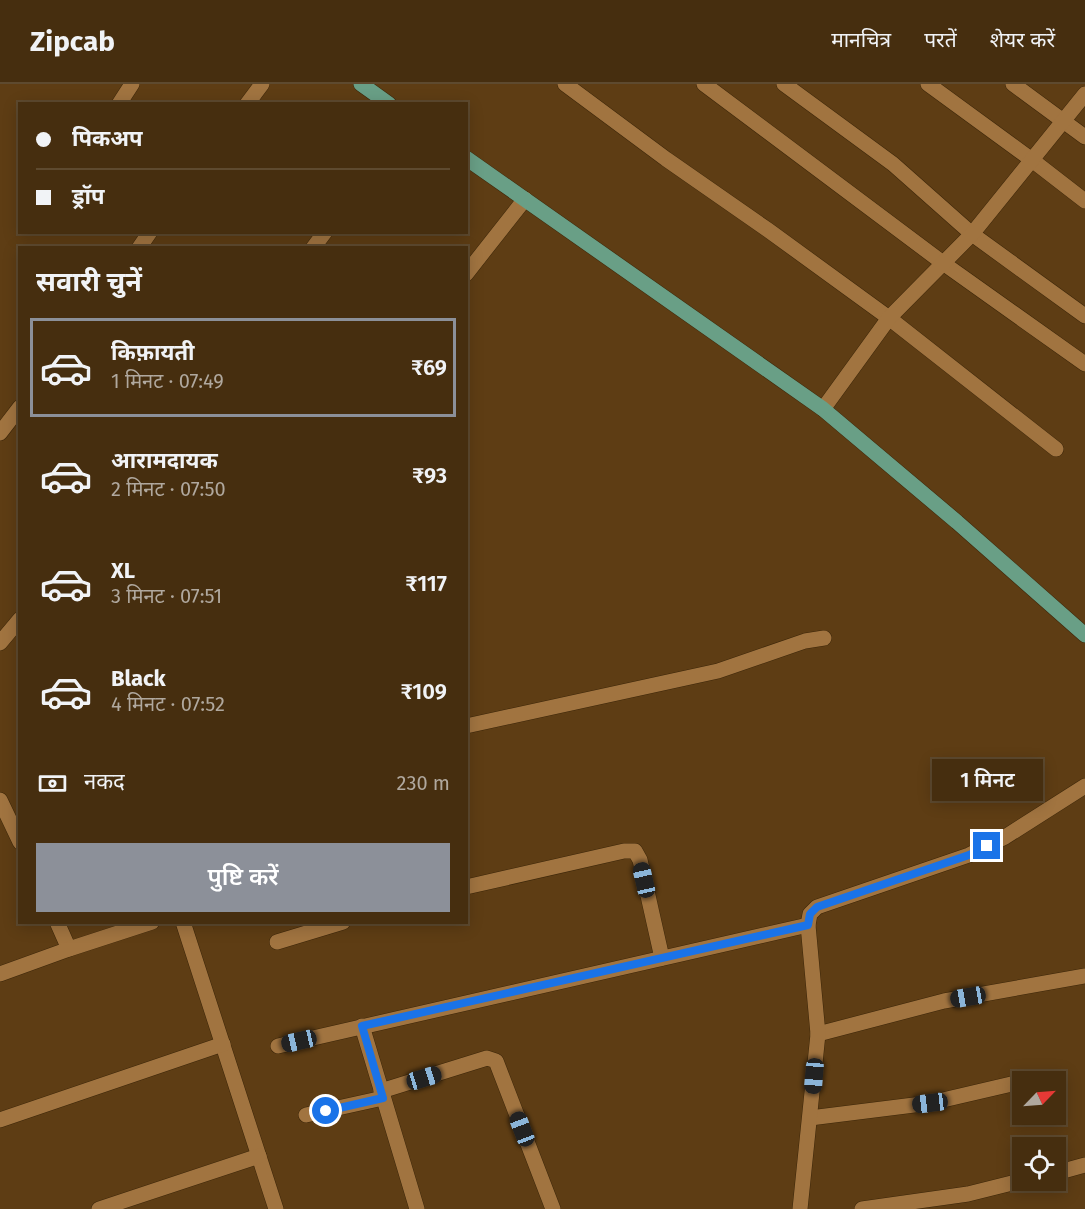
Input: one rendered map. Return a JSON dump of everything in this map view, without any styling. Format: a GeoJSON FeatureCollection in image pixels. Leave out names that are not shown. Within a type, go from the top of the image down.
{"type":"FeatureCollection","features":[{"type":"Feature","properties":{"kind":"main road"},"geometry":{"type":"LineString","coordinates":[[361,84],[386,102]]}},
{"type":"Feature","properties":{"kind":"main road"},"geometry":{"type":"LineString","coordinates":[[468,159],[823,409],[957,522],[1085,635]]}},
{"type":"Feature","properties":{"kind":"street"},"geometry":{"type":"LineString","coordinates":[[120,102],[132,84]]}},
{"type":"Feature","properties":{"kind":"street"},"geometry":{"type":"LineString","coordinates":[[248,102],[262,84]]}},
{"type":"Feature","properties":{"kind":"street"},"geometry":{"type":"LineString","coordinates":[[566,84],[666,159],[890,318],[1056,449]]}},
{"type":"Feature","properties":{"kind":"street"},"geometry":{"type":"LineString","coordinates":[[704,84],[943,263],[1085,364]]}},
{"type":"Feature","properties":{"kind":"street"},"geometry":{"type":"LineString","coordinates":[[784,84],[893,164],[972,234],[1085,316]]}},
{"type":"Feature","properties":{"kind":"street"},"geometry":{"type":"LineString","coordinates":[[928,84],[1085,201]]}},
{"type":"Feature","properties":{"kind":"street"},"geometry":{"type":"LineString","coordinates":[[1013,84],[1085,137]]}},
{"type":"Feature","properties":{"kind":"street"},"geometry":{"type":"LineString","coordinates":[[823,409],[890,318],[972,234],[1085,94]]}},
{"type":"Feature","properties":{"kind":"street"},"geometry":{"type":"LineString","coordinates":[[468,271],[525,199]]}},
{"type":"Feature","properties":{"kind":"street"},"geometry":{"type":"LineString","coordinates":[[0,433],[18,410]]}},
{"type":"Feature","properties":{"kind":"street"},"geometry":{"type":"LineString","coordinates":[[0,643],[18,621]]}},
{"type":"Feature","properties":{"kind":"street"},"geometry":{"type":"LineString","coordinates":[[468,726],[718,671],[805,641],[824,638]]}},
{"type":"Feature","properties":{"kind":"street"},"geometry":{"type":"LineString","coordinates":[[800,1209],[818,1034],[808,925],[810,914],[817,907],[969,855],[1005,837],[1085,786]]}},
{"type":"Feature","properties":{"kind":"street"},"geometry":{"type":"LineString","coordinates":[[0,800],[18,838]]}},
{"type":"Feature","properties":{"kind":"street"},"geometry":{"type":"LineString","coordinates":[[468,887],[624,851],[634,851],[640,860],[662,958]]}},
{"type":"Feature","properties":{"kind":"street"},"geometry":{"type":"LineString","coordinates":[[0,974],[63,936],[140,924]]}},
{"type":"Feature","properties":{"kind":"street"},"geometry":{"type":"LineString","coordinates":[[184,924],[276,1209]]}},
{"type":"Feature","properties":{"kind":"street"},"geometry":{"type":"LineString","coordinates":[[277,942],[336,924]]}},
{"type":"Feature","properties":{"kind":"street"},"geometry":{"type":"LineString","coordinates":[[278,1046],[808,925]]}},
{"type":"Feature","properties":{"kind":"street"},"geometry":{"type":"LineString","coordinates":[[818,1034],[944,1001],[1085,976]]}},
{"type":"Feature","properties":{"kind":"street"},"geometry":{"type":"LineString","coordinates":[[362,1026],[417,1209]]}},
{"type":"Feature","properties":{"kind":"street"},"geometry":{"type":"LineString","coordinates":[[0,1120],[223,1044]]}},
{"type":"Feature","properties":{"kind":"street"},"geometry":{"type":"LineString","coordinates":[[306,1115],[382,1094],[487,1058],[496,1061],[553,1209]]}},
{"type":"Feature","properties":{"kind":"street"},"geometry":{"type":"LineString","coordinates":[[810,1118],[930,1103],[1012,1084]]}},
{"type":"Feature","properties":{"kind":"street"},"geometry":{"type":"LineString","coordinates":[[99,1209],[259,1156]]}},
{"type":"Feature","properties":{"kind":"street"},"geometry":{"type":"LineString","coordinates":[[1066,1171],[1085,1166]]}},
{"type":"Feature","properties":{"kind":"street"},"geometry":{"type":"LineString","coordinates":[[862,1209],[968,1194],[1012,1183]]}},
{"type":"Feature","properties":{"kind":"route"},"geometry":{"type":"LineString","coordinates":[[326,1111],[383,1098],[362,1026],[808,925],[810,914],[817,907],[969,855],[987,846]]}}]}
